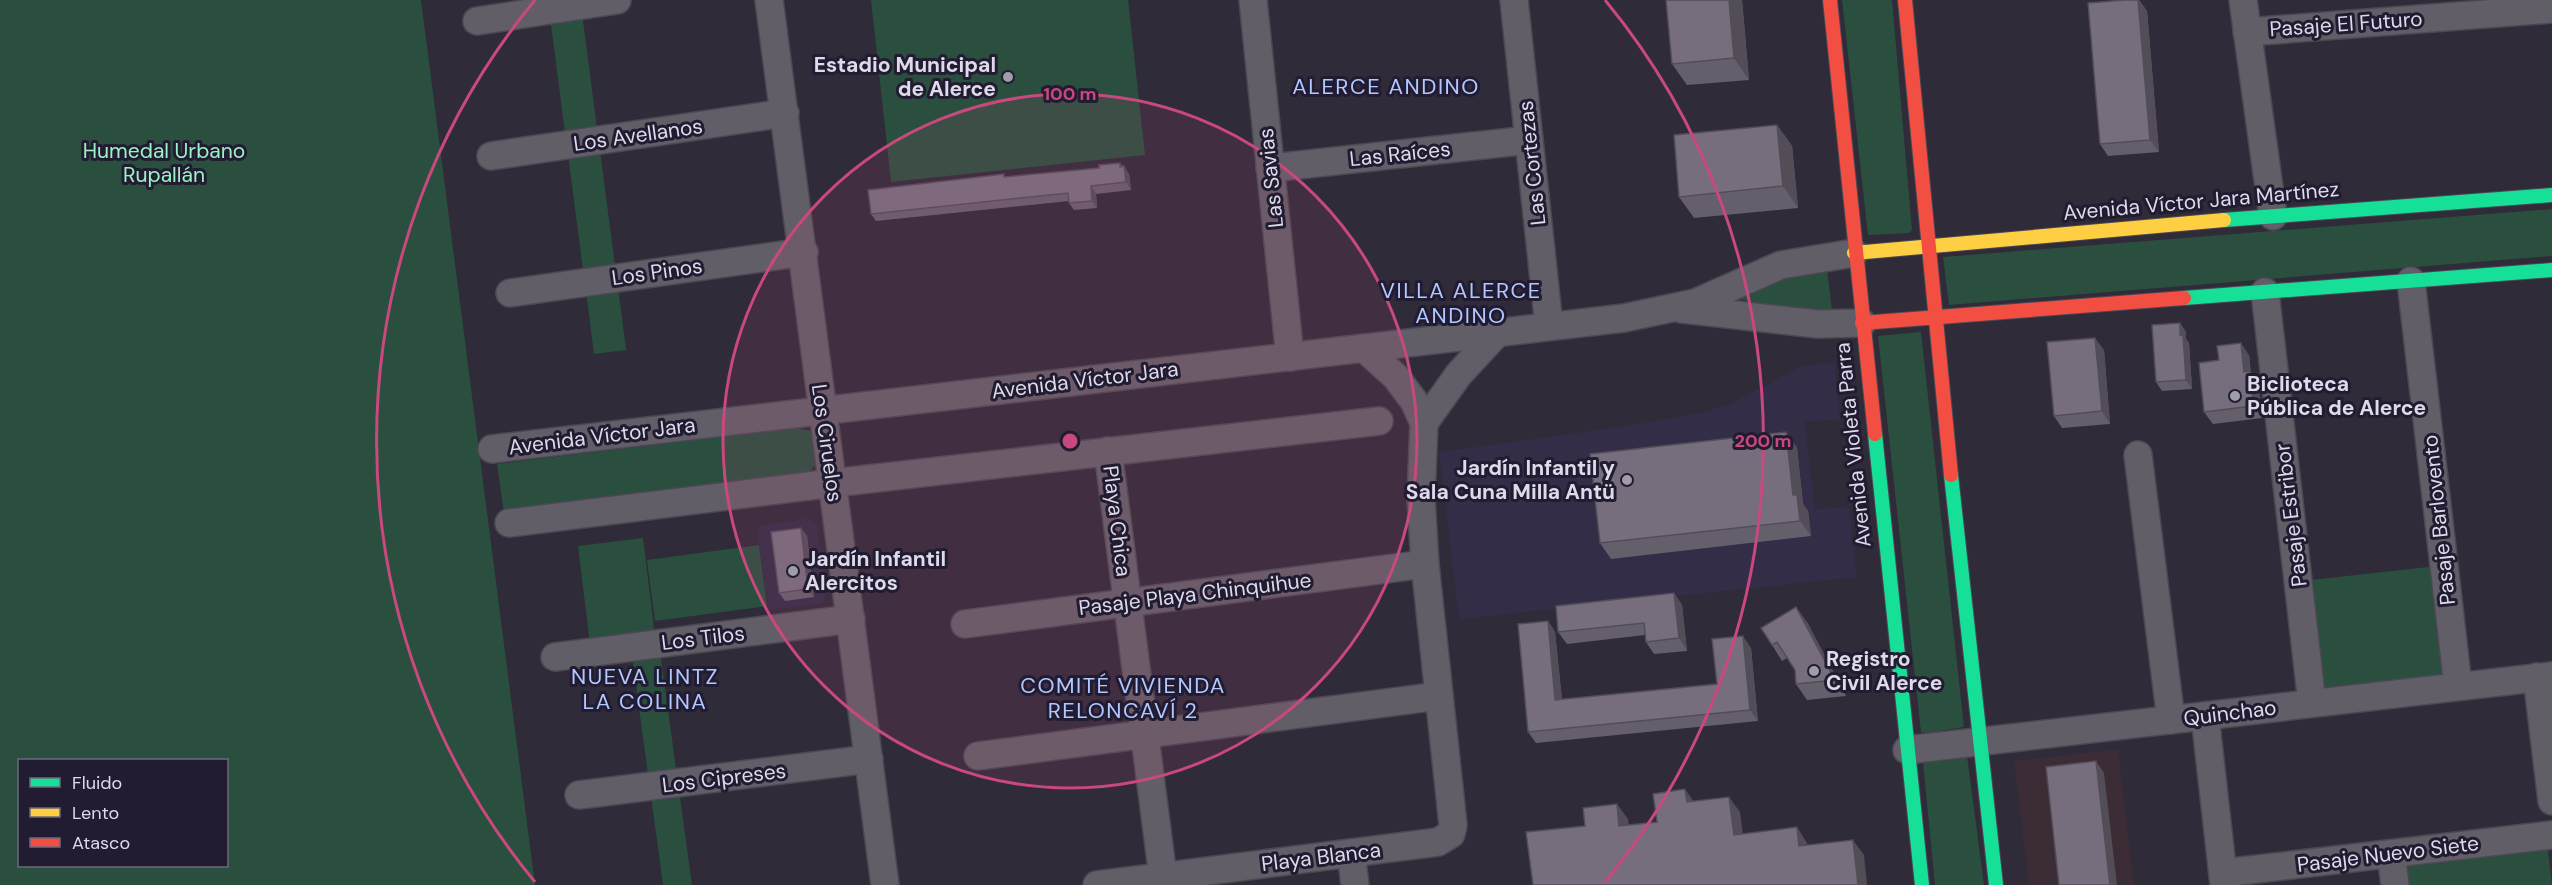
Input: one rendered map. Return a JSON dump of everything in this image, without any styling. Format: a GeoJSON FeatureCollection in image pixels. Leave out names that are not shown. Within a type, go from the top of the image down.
{"type":"FeatureCollection","features":[{"type":"Feature","properties":{"kind":"main road","name":"Avenida Violeta Parra"},"geometry":{"type":"LineString","coordinates":[[1830,0],[1854,253],[1922,885]]}},
{"type":"Feature","properties":{"kind":"main road"},"geometry":{"type":"LineString","coordinates":[[1905,0],[1934,318],[1996,885]]}},
{"type":"Feature","properties":{"kind":"main road","name":"Avenida Víctor Jara Martínez"},"geometry":{"type":"LineString","coordinates":[[1854,253],[2273,216],[2552,195]]}},
{"type":"Feature","properties":{"kind":"main road"},"geometry":{"type":"LineString","coordinates":[[1862,323],[2552,270]]}},
{"type":"Feature","properties":{"kind":"street"},"geometry":{"type":"LineString","coordinates":[[491,13],[617,0]]}},
{"type":"Feature","properties":{"kind":"street","name":"Los Ciruelos"},"geometry":{"type":"LineString","coordinates":[[770,0],[885,885]]}},
{"type":"Feature","properties":{"kind":"street","name":"Las Savias"},"geometry":{"type":"LineString","coordinates":[[1252,0],[1290,357]]}},
{"type":"Feature","properties":{"kind":"street","name":"Las Cortezas"},"geometry":{"type":"LineString","coordinates":[[1514,0],[1549,326]]}},
{"type":"Feature","properties":{"kind":"street"},"geometry":{"type":"LineString","coordinates":[[2243,0],[2273,216]]}},
{"type":"Feature","properties":{"kind":"street","name":"Pasaje El Futuro"},"geometry":{"type":"LineString","coordinates":[[2247,32],[2552,9]]}},
{"type":"Feature","properties":{"kind":"street","name":"Los Avellanos"},"geometry":{"type":"LineString","coordinates":[[491,156],[785,113]]}},
{"type":"Feature","properties":{"kind":"street","name":"Las Raíces"},"geometry":{"type":"LineString","coordinates":[[1270,168],[1529,140]]}},
{"type":"Feature","properties":{"kind":"street","name":"Los Pinos"},"geometry":{"type":"LineString","coordinates":[[510,292],[804,252]]}},
{"type":"Feature","properties":{"kind":"street","name":"Avenida Víctor Jara"},"geometry":{"type":"LineString","coordinates":[[492,449],[1624,318],[1686,306],[1781,265],[1854,253]]}},
{"type":"Feature","properties":{"kind":"street","name":"Pasaje Barlovento"},"geometry":{"type":"LineString","coordinates":[[2411,281],[2458,686]]}},
{"type":"Feature","properties":{"kind":"street","name":"Pasaje Estribor"},"geometry":{"type":"LineString","coordinates":[[2265,292],[2313,703]]}},
{"type":"Feature","properties":{"kind":"street","name":"Avenida Víctor Jara"},"geometry":{"type":"LineString","coordinates":[[1686,306],[1818,324],[1862,323]]}},
{"type":"Feature","properties":{"kind":"street"},"geometry":{"type":"LineString","coordinates":[[1424,423],[1459,375],[1497,333]]}},
{"type":"Feature","properties":{"kind":"street"},"geometry":{"type":"LineString","coordinates":[[978,756],[1439,696],[1425,564],[1421,498],[1424,423],[1414,401],[1396,377],[1364,348]]}},
{"type":"Feature","properties":{"kind":"street"},"geometry":{"type":"LineString","coordinates":[[509,523],[833,483],[1379,421]]}},
{"type":"Feature","properties":{"kind":"street","name":"Playa Chica"},"geometry":{"type":"LineString","coordinates":[[1108,451],[1163,877]]}},
{"type":"Feature","properties":{"kind":"street"},"geometry":{"type":"LineString","coordinates":[[2138,455],[2171,720]]}},
{"type":"Feature","properties":{"kind":"street","name":"Pasaje Playa Chinquihue"},"geometry":{"type":"LineString","coordinates":[[965,624],[1425,564]]}},
{"type":"Feature","properties":{"kind":"street","name":"Los Tilos"},"geometry":{"type":"LineString","coordinates":[[555,657],[851,619]]}},
{"type":"Feature","properties":{"kind":"street"},"geometry":{"type":"LineString","coordinates":[[2545,676],[2552,801]]}},
{"type":"Feature","properties":{"kind":"street","name":"Quinchao"},"geometry":{"type":"LineString","coordinates":[[1907,750],[2545,676]]}},
{"type":"Feature","properties":{"kind":"street","name":"Playa Blanca"},"geometry":{"type":"LineString","coordinates":[[1097,885],[1438,842],[1450,834],[1453,825],[1439,696]]}},
{"type":"Feature","properties":{"kind":"street"},"geometry":{"type":"LineString","coordinates":[[2205,716],[2224,879]]}},
{"type":"Feature","properties":{"kind":"street","name":"Los Cipreses"},"geometry":{"type":"LineString","coordinates":[[579,795],[869,759]]}},
{"type":"Feature","properties":{"kind":"street","name":"Pasaje Nuevo Siete"},"geometry":{"type":"LineString","coordinates":[[2224,879],[2391,854],[2552,835]]}},
{"type":"Feature","properties":{"kind":"street"},"geometry":{"type":"LineString","coordinates":[[1351,853],[1355,885]]}},
{"type":"Feature","properties":{"kind":"street"},"geometry":{"type":"LineString","coordinates":[[2391,854],[2395,885]]}},
{"type":"Feature","properties":{"kind":"shaded area","name":"Jardín Infantil y Sala Cuna Milla Antü"},"geometry":{"type":"Polygon","coordinates":[[[1835,362],[1840,419],[1805,422],[1815,509],[1849,507],[1857,577],[1459,619],[1439,452],[1627,426],[1705,412],[1732,403],[1800,367],[1835,362]]]}},
{"type":"Feature","properties":{"kind":"shaded area","name":"Jardín Infantil Alercitos"},"geometry":{"type":"Polygon","coordinates":[[[810,518],[817,524],[825,601],[821,604],[768,610],[757,526],[810,518]]]}},
{"type":"Feature","properties":{"kind":"shaded area"},"geometry":{"type":"Polygon","coordinates":[[[2118,749],[2134,885],[2029,885],[2014,761],[2118,749]]]}},
{"type":"Feature","properties":{"kind":"green space","name":"Humedal Urbano Rupallán"},"geometry":{"type":"Polygon","coordinates":[[[0,0],[421,0],[535,885],[0,885],[0,0]]]}},
{"type":"Feature","properties":{"kind":"green space","name":"Estadio Municipal de Alerce"},"geometry":{"type":"Polygon","coordinates":[[[871,0],[1128,0],[1145,155],[891,182],[871,0]]]}},
{"type":"Feature","properties":{"kind":"green space"},"geometry":{"type":"Polygon","coordinates":[[[1842,0],[1892,0],[1912,230],[1909,233],[1868,235],[1842,0]]]}},
{"type":"Feature","properties":{"kind":"green space"},"geometry":{"type":"Polygon","coordinates":[[[582,13],[597,128],[565,133],[550,17],[582,13]]]}},
{"type":"Feature","properties":{"kind":"green space"},"geometry":{"type":"Polygon","coordinates":[[[600,150],[615,266],[583,270],[568,154],[600,150]]]}},
{"type":"Feature","properties":{"kind":"green space"},"geometry":{"type":"Polygon","coordinates":[[[2552,209],[2552,256],[1949,305],[1943,257],[2552,209]]]}},
{"type":"Feature","properties":{"kind":"green space"},"geometry":{"type":"Polygon","coordinates":[[[1827,269],[1832,312],[1762,304],[1736,298],[1769,281],[1827,269]]]}},
{"type":"Feature","properties":{"kind":"green space"},"geometry":{"type":"Polygon","coordinates":[[[618,287],[626,350],[594,354],[586,291],[618,287]]]}},
{"type":"Feature","properties":{"kind":"green space"},"geometry":{"type":"Polygon","coordinates":[[[1921,332],[1964,727],[1926,733],[1921,732],[1878,336],[1921,332]]]}},
{"type":"Feature","properties":{"kind":"green space"},"geometry":{"type":"Polygon","coordinates":[[[796,428],[812,431],[816,464],[807,475],[504,513],[497,464],[796,428]]]}},
{"type":"Feature","properties":{"kind":"green space"},"geometry":{"type":"Polygon","coordinates":[[[643,538],[655,637],[590,644],[578,546],[643,538]]]}},
{"type":"Feature","properties":{"kind":"green space"},"geometry":{"type":"Polygon","coordinates":[[[759,545],[767,606],[655,621],[647,560],[759,545]]]}},
{"type":"Feature","properties":{"kind":"green space"},"geometry":{"type":"Polygon","coordinates":[[[2437,566],[2448,669],[2442,677],[2324,690],[2318,687],[2302,581],[2437,566]]]}},
{"type":"Feature","properties":{"kind":"green space"},"geometry":{"type":"Polygon","coordinates":[[[660,652],[692,885],[663,885],[632,656],[660,652]]]}},
{"type":"Feature","properties":{"kind":"green space"},"geometry":{"type":"Polygon","coordinates":[[[1967,756],[1984,885],[1935,885],[1923,762],[1929,759],[1967,756]]]}},
{"type":"Feature","properties":{"kind":"green space"},"geometry":{"type":"Polygon","coordinates":[[[2544,846],[2548,851],[2552,885],[2401,885],[2401,862],[2544,846]]]}},
{"type":"Feature","properties":{"kind":"building"},"geometry":{"type":"Polygon","coordinates":[[[1666,0],[1729,0],[1734,58],[1672,64],[1666,0]]]}},
{"type":"Feature","properties":{"kind":"building"},"geometry":{"type":"Polygon","coordinates":[[[2138,0],[2150,140],[2100,144],[2088,3],[2138,0]]]}},
{"type":"Feature","properties":{"kind":"building"},"geometry":{"type":"Polygon","coordinates":[[[1777,125],[1783,186],[1679,197],[1674,135],[1777,125]]]}},
{"type":"Feature","properties":{"kind":"building"},"geometry":{"type":"Polygon","coordinates":[[[1120,163],[1120,167],[1124,166],[1126,182],[1091,186],[1092,201],[1069,203],[1068,193],[871,214],[868,190],[1004,174],[1004,177],[1099,168],[1099,165],[1120,163]]]}},
{"type":"Feature","properties":{"kind":"building"},"geometry":{"type":"Polygon","coordinates":[[[2180,323],[2186,380],[2156,382],[2152,325],[2180,323]]]}},
{"type":"Feature","properties":{"kind":"building"},"geometry":{"type":"Polygon","coordinates":[[[2095,338],[2102,411],[2054,416],[2047,342],[2095,338]]]}},
{"type":"Feature","properties":{"kind":"building"},"geometry":{"type":"Polygon","coordinates":[[[2241,343],[2244,372],[2250,371],[2253,406],[2204,412],[2199,363],[2219,360],[2217,346],[2241,343]]]}},
{"type":"Feature","properties":{"kind":"building"},"geometry":{"type":"Polygon","coordinates":[[[1786,432],[1793,495],[1797,495],[1800,521],[1600,543],[1590,454],[1786,432]]]}},
{"type":"Feature","properties":{"kind":"building"},"geometry":{"type":"Polygon","coordinates":[[[801,528],[808,589],[779,593],[771,532],[801,528]]]}},
{"type":"Feature","properties":{"kind":"building"},"geometry":{"type":"Polygon","coordinates":[[[1674,593],[1679,638],[1646,642],[1644,623],[1558,632],[1556,606],[1674,593]]]}},
{"type":"Feature","properties":{"kind":"building","name":"Registro Civil Alerce"},"geometry":{"type":"Polygon","coordinates":[[[1796,607],[1835,680],[1796,684],[1795,670],[1777,642],[1772,645],[1761,628],[1796,607]]]}},
{"type":"Feature","properties":{"kind":"building"},"geometry":{"type":"Polygon","coordinates":[[[1548,621],[1555,700],[1717,684],[1712,639],[1743,636],[1750,710],[1528,732],[1518,624],[1548,621]]]}},
{"type":"Feature","properties":{"kind":"building"},"geometry":{"type":"Polygon","coordinates":[[[2096,761],[2110,885],[2059,885],[2046,767],[2096,761]]]}},
{"type":"Feature","properties":{"kind":"building"},"geometry":{"type":"Polygon","coordinates":[[[1685,789],[1687,802],[1729,797],[1734,835],[1797,827],[1799,846],[1853,840],[1858,885],[1533,885],[1526,832],[1585,826],[1583,808],[1617,804],[1619,826],[1657,822],[1653,794],[1685,789]]]}},
{"type":"Feature","properties":{"kind":"traffic: fast"},"geometry":{"type":"LineString","coordinates":[[2224,220],[2552,195]]}},
{"type":"Feature","properties":{"kind":"traffic: fast"},"geometry":{"type":"LineString","coordinates":[[2184,298],[2552,270]]}},
{"type":"Feature","properties":{"kind":"traffic: fast"},"geometry":{"type":"LineString","coordinates":[[1875,434],[1922,885]]}},
{"type":"Feature","properties":{"kind":"traffic: fast"},"geometry":{"type":"LineString","coordinates":[[1951,475],[1996,885]]}},
{"type":"Feature","properties":{"kind":"traffic: slow"},"geometry":{"type":"LineString","coordinates":[[1854,253],[2224,220]]}},
{"type":"Feature","properties":{"kind":"traffic: jam"},"geometry":{"type":"LineString","coordinates":[[1830,0],[1875,434]]}},
{"type":"Feature","properties":{"kind":"traffic: jam"},"geometry":{"type":"LineString","coordinates":[[1905,0],[1951,475]]}},
{"type":"Feature","properties":{"kind":"traffic: jam"},"geometry":{"type":"LineString","coordinates":[[1862,323],[2184,298]]}},
{"type":"Feature","properties":{"kind":"place","name":"Estadio Municipal de Alerce"},"geometry":{"type":"Point","coordinates":[1008,77]}},
{"type":"Feature","properties":{"kind":"place","name":"Biclioteca Pública de Alerce"},"geometry":{"type":"Point","coordinates":[2235,396]}},
{"type":"Feature","properties":{"kind":"place","name":"Jardín Infantil y Sala Cuna Milla Antü"},"geometry":{"type":"Point","coordinates":[1627,480]}},
{"type":"Feature","properties":{"kind":"place","name":"Jardín Infantil Alercitos"},"geometry":{"type":"Point","coordinates":[793,571]}},
{"type":"Feature","properties":{"kind":"place","name":"Registro Civil Alerce"},"geometry":{"type":"Point","coordinates":[1814,671]}},
{"type":"Feature","properties":{"kind":"district","name":"ALERCE ANDINO"},"geometry":{"type":"Point","coordinates":[1386,86]}},
{"type":"Feature","properties":{"kind":"district","name":"VILLA ALERCE ANDINO"},"geometry":{"type":"Point","coordinates":[1461,302]}},
{"type":"Feature","properties":{"kind":"district","name":"NUEVA LINTZ LA COLINA"},"geometry":{"type":"Point","coordinates":[645,688]}},
{"type":"Feature","properties":{"kind":"district","name":"COMITÉ VIVIENDA RELONCAVÍ 2"},"geometry":{"type":"Point","coordinates":[1123,698]}}]}
